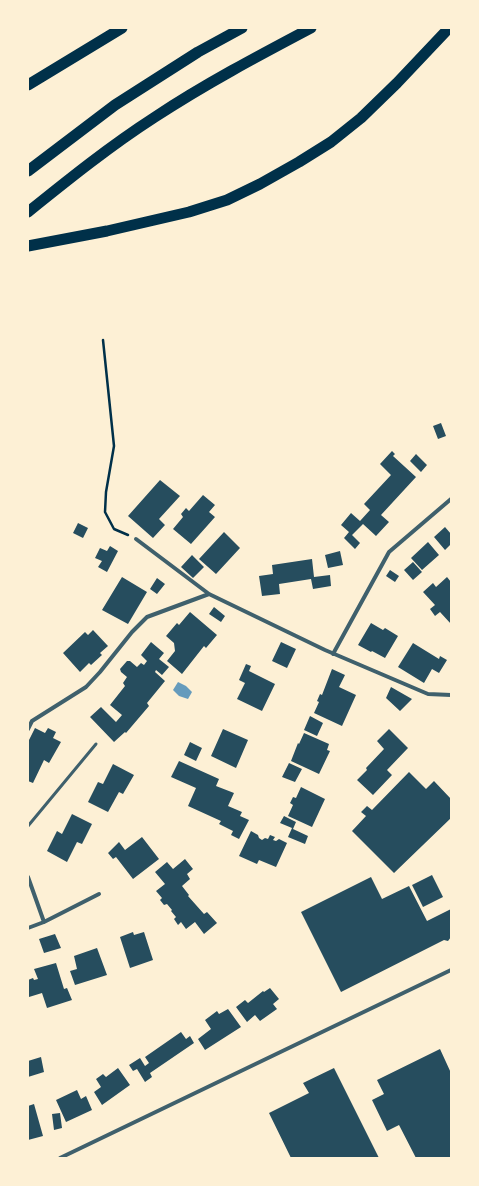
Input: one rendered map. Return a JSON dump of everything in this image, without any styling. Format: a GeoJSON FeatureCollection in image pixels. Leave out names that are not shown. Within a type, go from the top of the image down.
{"type":"FeatureCollection","features":[{"type":"Feature","properties":{"kind":"highway"},"geometry":{"type":"LineString","coordinates":[[28,85],[122,28]]}},
{"type":"Feature","properties":{"kind":"highway"},"geometry":{"type":"LineString","coordinates":[[28,171],[115,105],[198,52],[242,28]]}},
{"type":"Feature","properties":{"kind":"highway"},"geometry":{"type":"LineString","coordinates":[[28,212],[85,167],[154,117],[235,68],[311,28]]}},
{"type":"Feature","properties":{"kind":"highway"},"geometry":{"type":"LineString","coordinates":[[28,246],[107,231],[188,212],[227,200],[260,184],[331,142],[361,118],[450,28]]}},
{"type":"Feature","properties":{"kind":"street"},"geometry":{"type":"LineString","coordinates":[[333,654],[389,552],[451,499]]}},
{"type":"Feature","properties":{"kind":"street"},"geometry":{"type":"LineString","coordinates":[[136,539],[209,594],[333,654],[428,694],[451,695]]}},
{"type":"Feature","properties":{"kind":"street"},"geometry":{"type":"LineString","coordinates":[[28,729],[32,721],[86,687],[132,632],[148,617],[209,594]]}},
{"type":"Feature","properties":{"kind":"street"},"geometry":{"type":"LineString","coordinates":[[28,877],[44,922]]}},
{"type":"Feature","properties":{"kind":"street"},"geometry":{"type":"LineString","coordinates":[[28,928],[44,922],[99,894]]}},
{"type":"Feature","properties":{"kind":"street"},"geometry":{"type":"LineString","coordinates":[[60,1158],[451,970]]}},
{"type":"Feature","properties":{"kind":"lane"},"geometry":{"type":"LineString","coordinates":[[28,826],[96,744]]}},
{"type":"Feature","properties":{"kind":"path"},"geometry":{"type":"LineString","coordinates":[[103,340],[114,446],[106,492],[105,512],[114,529],[136,539]]}},
{"type":"Feature","properties":{"kind":"water"},"geometry":{"type":"Polygon","coordinates":[[[178,682],[186,686],[192,692],[188,699],[179,696],[173,690],[178,682]]]}},
{"type":"Feature","properties":{"kind":"building"},"geometry":{"type":"Polygon","coordinates":[[[441,423],[446,436],[438,439],[433,426],[441,423]]]}},
{"type":"Feature","properties":{"kind":"building"},"geometry":{"type":"Polygon","coordinates":[[[392,451],[395,454],[393,456],[416,477],[381,515],[389,522],[376,536],[363,524],[352,535],[360,543],[355,549],[344,538],[349,532],[341,525],[351,513],[360,521],[370,510],[364,504],[391,475],[380,464],[392,451]]]}},
{"type":"Feature","properties":{"kind":"building"},"geometry":{"type":"Polygon","coordinates":[[[416,454],[427,465],[421,472],[410,461],[416,454]]]}},
{"type":"Feature","properties":{"kind":"building"},"geometry":{"type":"Polygon","coordinates":[[[160,480],[180,496],[159,519],[165,525],[153,538],[128,516],[160,480]]]}},
{"type":"Feature","properties":{"kind":"building"},"geometry":{"type":"Polygon","coordinates":[[[203,495],[215,505],[209,512],[215,517],[191,544],[173,529],[183,517],[181,514],[186,508],[189,511],[203,495]]]}},
{"type":"Feature","properties":{"kind":"building"},"geometry":{"type":"Polygon","coordinates":[[[78,523],[88,528],[83,538],[73,533],[78,523]]]}},
{"type":"Feature","properties":{"kind":"building"},"geometry":{"type":"Polygon","coordinates":[[[445,527],[451,534],[451,544],[445,550],[434,537],[445,527]]]}},
{"type":"Feature","properties":{"kind":"building"},"geometry":{"type":"Polygon","coordinates":[[[224,532],[240,548],[216,574],[199,559],[224,532]]]}},
{"type":"Feature","properties":{"kind":"building"},"geometry":{"type":"Polygon","coordinates":[[[428,542],[439,555],[422,570],[411,558],[428,542]]]}},
{"type":"Feature","properties":{"kind":"building"},"geometry":{"type":"Polygon","coordinates":[[[110,546],[118,551],[107,572],[98,567],[102,561],[95,558],[100,548],[107,551],[110,546]]]}},
{"type":"Feature","properties":{"kind":"building"},"geometry":{"type":"Polygon","coordinates":[[[340,551],[343,565],[328,568],[325,555],[340,551]]]}},
{"type":"Feature","properties":{"kind":"building"},"geometry":{"type":"Polygon","coordinates":[[[192,555],[204,567],[193,578],[181,567],[192,555]]]}},
{"type":"Feature","properties":{"kind":"building"},"geometry":{"type":"Polygon","coordinates":[[[312,559],[314,577],[330,575],[331,586],[313,589],[311,579],[279,584],[280,594],[262,596],[259,576],[273,574],[272,565],[312,559]]]}},
{"type":"Feature","properties":{"kind":"building"},"geometry":{"type":"Polygon","coordinates":[[[413,562],[422,572],[413,580],[404,570],[413,562]]]}},
{"type":"Feature","properties":{"kind":"building"},"geometry":{"type":"Polygon","coordinates":[[[390,570],[399,576],[395,582],[386,576],[390,570]]]}},
{"type":"Feature","properties":{"kind":"building"},"geometry":{"type":"Polygon","coordinates":[[[122,577],[147,592],[128,624],[102,610],[122,577]]]}},
{"type":"Feature","properties":{"kind":"building"},"geometry":{"type":"Polygon","coordinates":[[[447,577],[451,582],[451,624],[440,612],[435,616],[430,609],[435,605],[423,592],[433,583],[436,587],[447,577]]]}},
{"type":"Feature","properties":{"kind":"building"},"geometry":{"type":"Polygon","coordinates":[[[157,578],[165,584],[157,594],[150,589],[157,578]]]}},
{"type":"Feature","properties":{"kind":"building"},"geometry":{"type":"Polygon","coordinates":[[[214,607],[225,616],[221,622],[209,614],[214,607]]]}},
{"type":"Feature","properties":{"kind":"building"},"geometry":{"type":"Polygon","coordinates":[[[190,612],[217,635],[206,648],[204,646],[182,674],[167,661],[175,651],[174,643],[166,636],[177,623],[179,625],[190,612]]]}},
{"type":"Feature","properties":{"kind":"building"},"geometry":{"type":"Polygon","coordinates":[[[371,623],[383,630],[385,628],[398,636],[385,658],[358,645],[371,623]]]}},
{"type":"Feature","properties":{"kind":"building"},"geometry":{"type":"Polygon","coordinates":[[[93,630],[108,646],[100,653],[102,655],[91,665],[89,663],[80,672],[63,653],[85,632],[88,635],[93,630]]]}},
{"type":"Feature","properties":{"kind":"building"},"geometry":{"type":"Polygon","coordinates":[[[151,642],[164,653],[159,659],[169,667],[162,675],[156,670],[155,672],[165,681],[147,703],[149,706],[126,733],[125,732],[114,742],[90,717],[101,707],[116,722],[122,715],[110,705],[125,686],[123,683],[127,677],[121,672],[120,669],[127,661],[130,661],[137,667],[141,663],[144,665],[147,661],[141,655],[151,642]]]}},
{"type":"Feature","properties":{"kind":"building"},"geometry":{"type":"Polygon","coordinates":[[[281,642],[296,649],[287,668],[272,661],[281,642]]]}},
{"type":"Feature","properties":{"kind":"building"},"geometry":{"type":"Polygon","coordinates":[[[413,643],[439,659],[440,656],[447,660],[439,673],[432,669],[424,683],[398,667],[413,643]]]}},
{"type":"Feature","properties":{"kind":"building"},"geometry":{"type":"Polygon","coordinates":[[[246,664],[251,666],[249,671],[275,684],[262,711],[237,699],[245,683],[239,680],[246,664]]]}},
{"type":"Feature","properties":{"kind":"building"},"geometry":{"type":"Polygon","coordinates":[[[332,669],[345,675],[339,687],[356,695],[342,726],[314,713],[319,702],[317,701],[320,694],[322,695],[332,669]]]}},
{"type":"Feature","properties":{"kind":"building"},"geometry":{"type":"Polygon","coordinates":[[[391,687],[412,699],[400,711],[386,698],[391,687]]]}},
{"type":"Feature","properties":{"kind":"building"},"geometry":{"type":"Polygon","coordinates":[[[310,716],[323,723],[317,736],[304,730],[310,716]]]}},
{"type":"Feature","properties":{"kind":"building"},"geometry":{"type":"Polygon","coordinates":[[[35,728],[45,733],[48,728],[56,732],[53,738],[61,742],[49,763],[44,760],[33,783],[28,781],[28,742],[35,728]]]}},
{"type":"Feature","properties":{"kind":"building"},"geometry":{"type":"Polygon","coordinates":[[[223,729],[248,740],[236,768],[211,756],[223,729]]]}},
{"type":"Feature","properties":{"kind":"building"},"geometry":{"type":"Polygon","coordinates":[[[389,729],[408,748],[387,770],[392,775],[373,795],[357,780],[384,749],[377,741],[389,729]]]}},
{"type":"Feature","properties":{"kind":"building"},"geometry":{"type":"Polygon","coordinates":[[[304,733],[329,744],[327,750],[330,751],[319,774],[291,761],[298,743],[299,744],[304,733]]]}},
{"type":"Feature","properties":{"kind":"building"},"geometry":{"type":"Polygon","coordinates":[[[190,742],[202,748],[196,761],[184,755],[190,742]]]}},
{"type":"Feature","properties":{"kind":"building"},"geometry":{"type":"Polygon","coordinates":[[[179,761],[219,779],[216,786],[234,793],[228,806],[242,812],[240,816],[249,820],[239,839],[231,835],[233,831],[219,824],[221,821],[188,806],[196,788],[171,777],[179,761]]]}},
{"type":"Feature","properties":{"kind":"building"},"geometry":{"type":"Polygon","coordinates":[[[289,763],[302,769],[295,782],[282,777],[289,763]]]}},
{"type":"Feature","properties":{"kind":"building"},"geometry":{"type":"Polygon","coordinates":[[[113,764],[134,775],[123,794],[119,792],[108,812],[88,802],[98,782],[103,784],[113,764]]]}},
{"type":"Feature","properties":{"kind":"building"},"geometry":{"type":"Polygon","coordinates":[[[409,772],[426,789],[434,781],[451,799],[451,818],[394,873],[352,831],[366,816],[361,812],[367,806],[372,810],[409,772]]]}},
{"type":"Feature","properties":{"kind":"building"},"geometry":{"type":"Polygon","coordinates":[[[301,787],[325,799],[312,827],[288,816],[293,805],[290,803],[293,797],[296,798],[301,787]]]}},
{"type":"Feature","properties":{"kind":"building"},"geometry":{"type":"Polygon","coordinates":[[[72,814],[92,824],[82,844],[77,842],[67,862],[47,851],[57,831],[62,834],[72,814]]]}},
{"type":"Feature","properties":{"kind":"building"},"geometry":{"type":"Polygon","coordinates":[[[284,816],[296,822],[293,829],[308,836],[305,844],[288,837],[292,828],[280,823],[284,816]]]}},
{"type":"Feature","properties":{"kind":"building"},"geometry":{"type":"Polygon","coordinates":[[[251,831],[258,835],[262,840],[265,838],[268,839],[270,835],[275,837],[273,840],[276,841],[279,839],[287,843],[276,867],[259,860],[257,864],[239,856],[251,831]]]}},
{"type":"Feature","properties":{"kind":"building"},"geometry":{"type":"Polygon","coordinates":[[[142,837],[159,859],[133,879],[116,857],[113,859],[108,853],[119,842],[125,850],[142,837]]]}},
{"type":"Feature","properties":{"kind":"building"},"geometry":{"type":"Polygon","coordinates":[[[185,859],[193,869],[187,874],[190,879],[182,886],[189,895],[188,896],[204,914],[207,912],[217,923],[204,934],[195,922],[186,929],[181,922],[178,925],[174,919],[176,917],[171,911],[172,910],[167,904],[164,905],[160,900],[162,898],[156,891],[165,884],[155,872],[167,862],[173,869],[185,859]]]}},
{"type":"Feature","properties":{"kind":"building"},"geometry":{"type":"Polygon","coordinates":[[[432,875],[443,897],[423,907],[412,885],[432,875]]]}},
{"type":"Feature","properties":{"kind":"building"},"geometry":{"type":"Polygon","coordinates":[[[371,877],[382,899],[409,886],[427,921],[451,909],[451,937],[448,941],[444,940],[341,992],[301,912],[371,877]]]}},
{"type":"Feature","properties":{"kind":"building"},"geometry":{"type":"Polygon","coordinates":[[[133,932],[134,935],[144,932],[153,960],[130,968],[120,937],[133,932]]]}},
{"type":"Feature","properties":{"kind":"building"},"geometry":{"type":"Polygon","coordinates":[[[55,934],[61,948],[44,953],[39,939],[55,934]]]}},
{"type":"Feature","properties":{"kind":"building"},"geometry":{"type":"Polygon","coordinates":[[[97,948],[107,975],[75,985],[70,971],[77,969],[74,956],[97,948]]]}},
{"type":"Feature","properties":{"kind":"building"},"geometry":{"type":"Polygon","coordinates":[[[56,963],[64,989],[67,988],[72,1000],[47,1008],[42,993],[29,997],[28,980],[33,978],[34,980],[38,979],[34,969],[56,963]]]}},
{"type":"Feature","properties":{"kind":"building"},"geometry":{"type":"Polygon","coordinates":[[[270,988],[279,999],[273,1004],[277,1009],[260,1021],[255,1015],[247,1022],[236,1007],[245,1000],[248,1003],[263,991],[264,992],[270,988]]]}},
{"type":"Feature","properties":{"kind":"building"},"geometry":{"type":"Polygon","coordinates":[[[228,1009],[241,1027],[205,1050],[198,1039],[211,1029],[205,1020],[217,1011],[219,1014],[228,1009]]]}},
{"type":"Feature","properties":{"kind":"building"},"geometry":{"type":"Polygon","coordinates":[[[181,1032],[186,1039],[190,1036],[194,1043],[150,1073],[152,1077],[145,1082],[137,1069],[133,1071],[129,1065],[140,1058],[145,1066],[149,1063],[145,1057],[181,1032]]]}},
{"type":"Feature","properties":{"kind":"building"},"geometry":{"type":"Polygon","coordinates":[[[440,1049],[451,1073],[451,1158],[416,1158],[399,1125],[387,1131],[372,1100],[384,1094],[377,1080],[440,1049]]]}},
{"type":"Feature","properties":{"kind":"building"},"geometry":{"type":"Polygon","coordinates":[[[41,1057],[44,1072],[28,1077],[28,1061],[41,1057]]]}},
{"type":"Feature","properties":{"kind":"building"},"geometry":{"type":"Polygon","coordinates":[[[118,1068],[130,1085],[102,1105],[94,1092],[101,1087],[96,1079],[103,1074],[106,1077],[118,1068]]]}},
{"type":"Feature","properties":{"kind":"building"},"geometry":{"type":"Polygon","coordinates":[[[334,1068],[379,1158],[291,1158],[269,1113],[309,1093],[303,1083],[334,1068]]]}},
{"type":"Feature","properties":{"kind":"building"},"geometry":{"type":"Polygon","coordinates":[[[77,1090],[81,1099],[86,1096],[92,1110],[66,1122],[56,1100],[77,1090]]]}},
{"type":"Feature","properties":{"kind":"building"},"geometry":{"type":"Polygon","coordinates":[[[34,1104],[43,1136],[28,1140],[28,1106],[34,1104]]]}},
{"type":"Feature","properties":{"kind":"building"},"geometry":{"type":"Polygon","coordinates":[[[60,1113],[62,1128],[54,1130],[52,1114],[60,1113]]]}}]}
